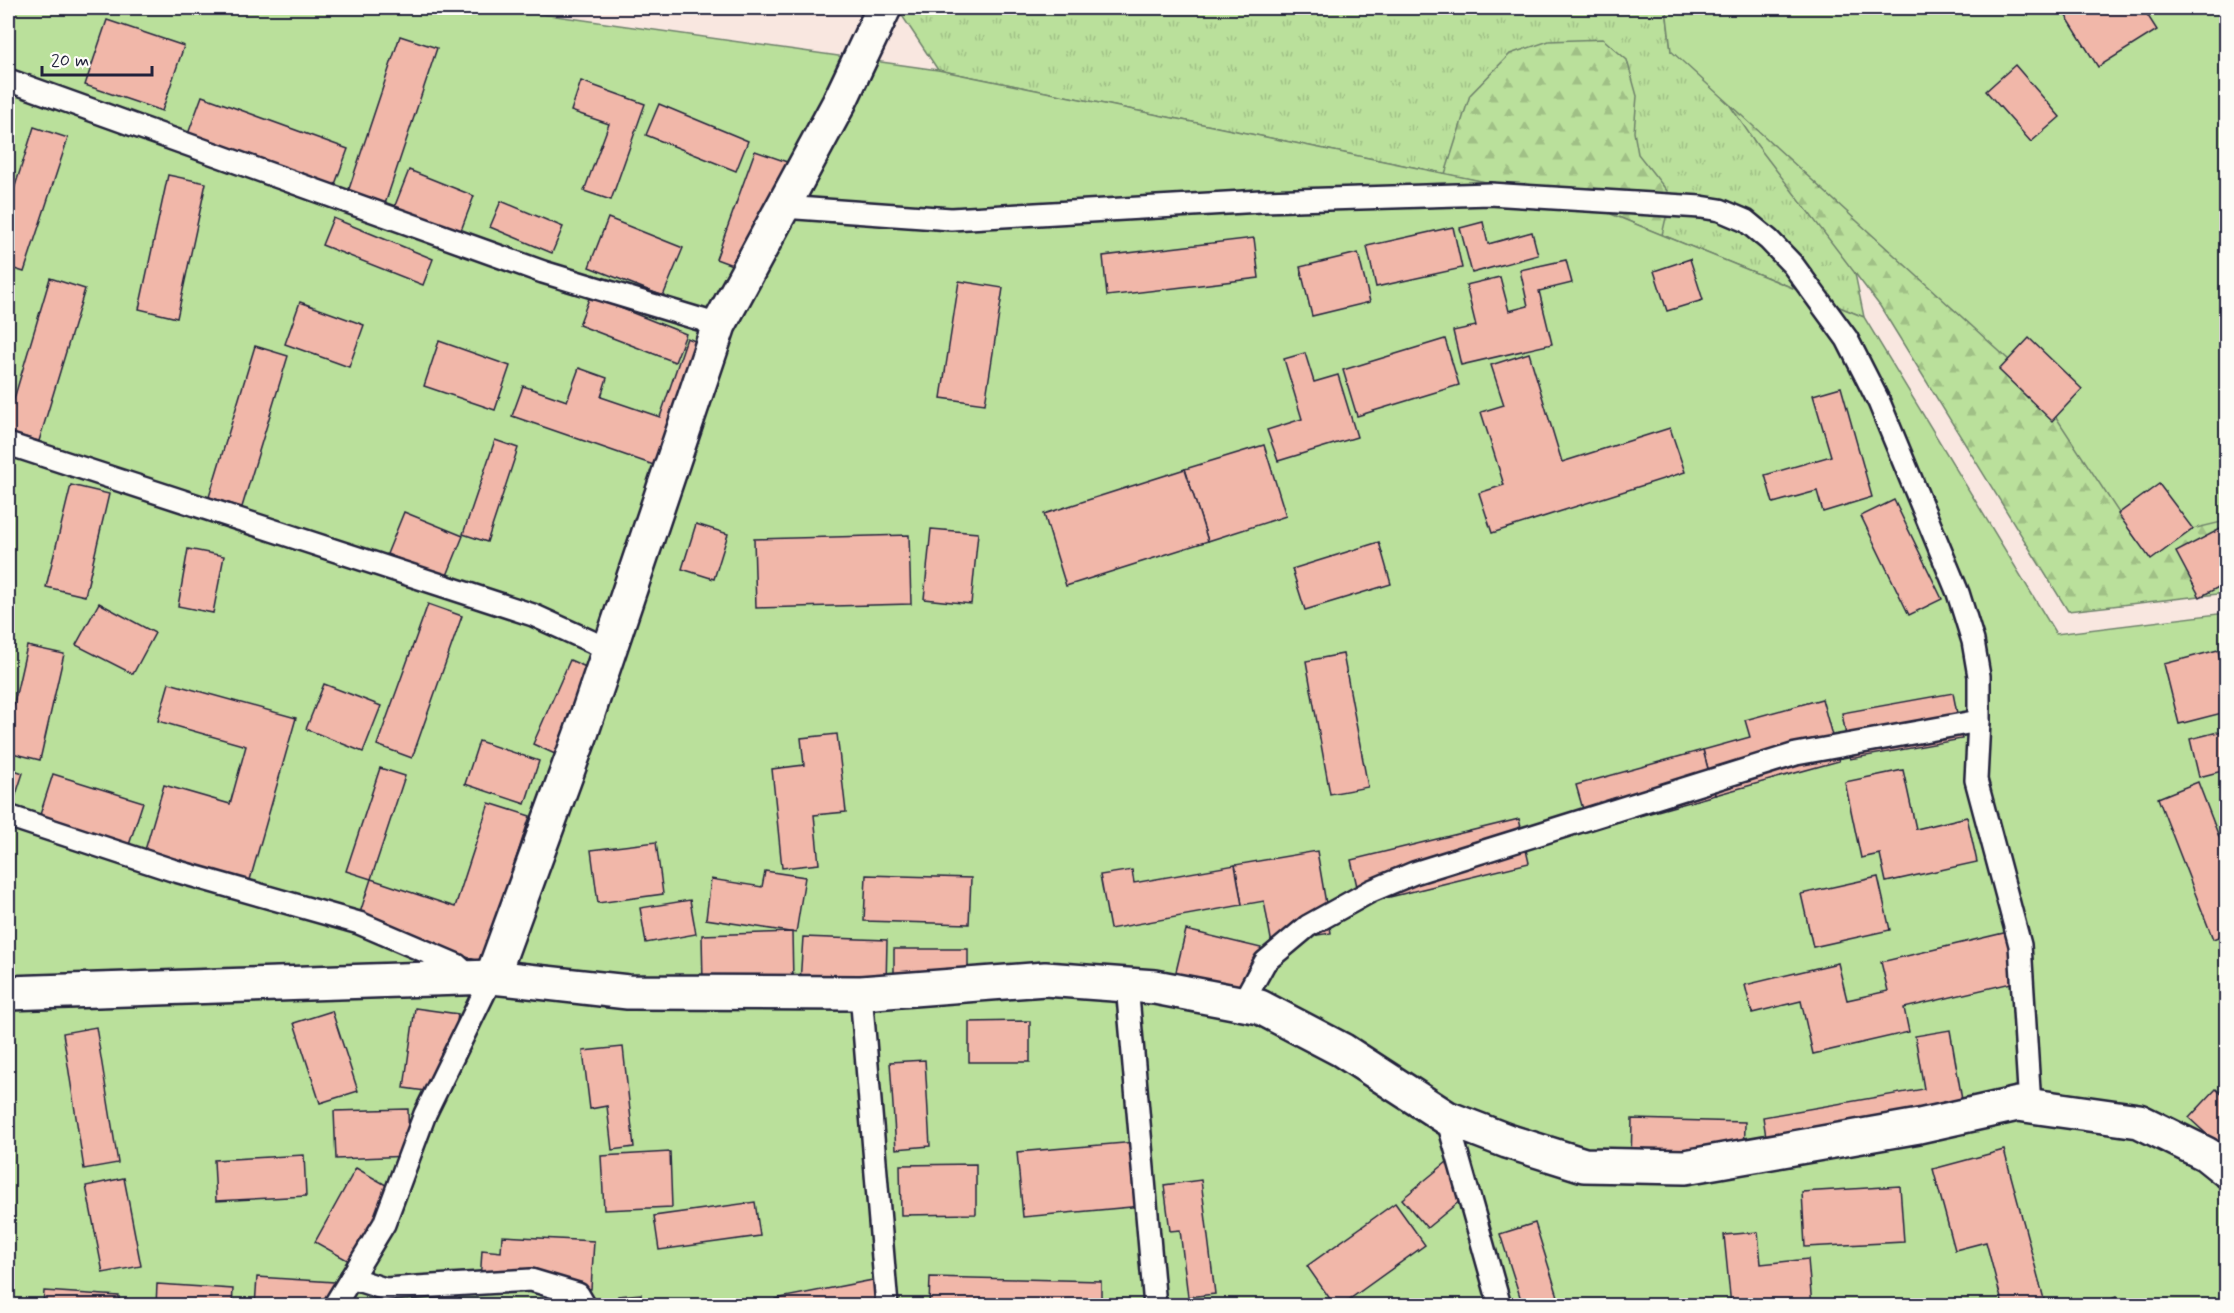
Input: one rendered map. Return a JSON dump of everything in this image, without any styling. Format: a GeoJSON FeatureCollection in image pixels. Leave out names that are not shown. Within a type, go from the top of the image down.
{"type":"FeatureCollection","features":[{"type":"Feature","properties":{"kind":"street"},"geometry":{"type":"LineString","coordinates":[[482,978],[610,650],[719,325],[839,103],[884,8]]}},
{"type":"Feature","properties":{"kind":"street"},"geometry":{"type":"LineString","coordinates":[[8,993],[482,978],[628,992],[861,993],[1045,979],[1155,987],[1260,1007],[1342,1050],[1447,1118],[1507,1142],[1584,1165],[1685,1167],[1919,1126],[2018,1104],[2139,1121],[2206,1154],[2226,1170]]}},
{"type":"Feature","properties":{"kind":"lane"},"geometry":{"type":"LineString","coordinates":[[8,80],[543,272],[719,325]]}},
{"type":"Feature","properties":{"kind":"lane"},"geometry":{"type":"LineString","coordinates":[[783,207],[951,219],[1261,201],[1490,194],[1720,210],[1737,217],[1769,240],[1793,265],[1847,339],[1879,402],[1958,593],[1973,641],[1979,676],[1976,780],[2020,945],[2030,1106]]}},
{"type":"Feature","properties":{"kind":"lane"},"geometry":{"type":"LineString","coordinates":[[8,444],[533,615],[610,650]]}},
{"type":"Feature","properties":{"kind":"lane"},"geometry":{"type":"LineString","coordinates":[[1242,1004],[1265,962],[1308,926],[1371,891],[1414,873],[1796,754],[1978,720]]}},
{"type":"Feature","properties":{"kind":"lane"},"geometry":{"type":"LineString","coordinates":[[8,816],[172,870],[359,923],[482,978],[425,1114],[384,1224],[334,1305]]}},
{"type":"Feature","properties":{"kind":"lane"},"geometry":{"type":"LineString","coordinates":[[1127,985],[1155,1305]]}},
{"type":"Feature","properties":{"kind":"lane"},"geometry":{"type":"LineString","coordinates":[[861,993],[887,1305]]}},
{"type":"Feature","properties":{"kind":"lane"},"geometry":{"type":"LineString","coordinates":[[1447,1118],[1500,1305]]}},
{"type":"Feature","properties":{"kind":"lane"},"geometry":{"type":"LineString","coordinates":[[351,1278],[389,1297],[531,1280],[578,1294],[585,1305]]}},
{"type":"Feature","properties":{"kind":"green space"},"geometry":{"type":"Polygon","coordinates":[[[8,8],[499,8],[938,70],[1579,201],[1864,317],[2056,634],[2226,613],[2226,1305],[8,1305],[8,8]]]}},
{"type":"Feature","properties":{"kind":"green space"},"geometry":{"type":"Polygon","coordinates":[[[897,8],[1666,8],[1671,51],[1804,26],[1864,317],[1579,201],[938,70],[897,8]]]}},
{"type":"Feature","properties":{"kind":"green space"},"geometry":{"type":"Polygon","coordinates":[[[1666,8],[2226,8],[2226,521],[2138,542],[2033,382],[1671,51],[1666,8]]]}},
{"type":"Feature","properties":{"kind":"green space"},"geometry":{"type":"Polygon","coordinates":[[[1603,39],[1627,60],[1637,96],[1634,132],[1638,154],[1671,196],[1662,235],[1579,201],[1445,174],[1470,95],[1510,54],[1549,41],[1603,39]]]}},
{"type":"Feature","properties":{"kind":"green space"},"geometry":{"type":"Polygon","coordinates":[[[1722,94],[2226,183],[2226,593],[2068,611],[1880,306],[1757,145],[1722,94]]]}},
{"type":"Feature","properties":{"kind":"building"},"geometry":{"type":"Polygon","coordinates":[[[2061,8],[2143,8],[2157,30],[2098,67],[2061,8]]]}},
{"type":"Feature","properties":{"kind":"building"},"geometry":{"type":"Polygon","coordinates":[[[107,20],[184,46],[162,111],[85,85],[107,20]]]}},
{"type":"Feature","properties":{"kind":"building"},"geometry":{"type":"Polygon","coordinates":[[[400,36],[437,48],[384,207],[347,195],[400,36]]]}},
{"type":"Feature","properties":{"kind":"building"},"geometry":{"type":"Polygon","coordinates":[[[2015,65],[2060,117],[2031,142],[1986,91],[2015,65]]]}},
{"type":"Feature","properties":{"kind":"building"},"geometry":{"type":"Polygon","coordinates":[[[581,81],[645,104],[611,200],[584,191],[609,124],[571,111],[581,81]]]}},
{"type":"Feature","properties":{"kind":"building"},"geometry":{"type":"Polygon","coordinates":[[[202,96],[348,149],[334,187],[188,134],[202,96]]]}},
{"type":"Feature","properties":{"kind":"building"},"geometry":{"type":"Polygon","coordinates":[[[659,104],[748,141],[736,171],[646,135],[659,104]]]}},
{"type":"Feature","properties":{"kind":"building"},"geometry":{"type":"Polygon","coordinates":[[[34,127],[68,138],[24,272],[8,267],[8,208],[34,127]]]}},
{"type":"Feature","properties":{"kind":"building"},"geometry":{"type":"Polygon","coordinates":[[[755,151],[790,163],[751,272],[716,259],[755,151]]]}},
{"type":"Feature","properties":{"kind":"building"},"geometry":{"type":"Polygon","coordinates":[[[409,170],[474,196],[460,233],[394,208],[409,170]]]}},
{"type":"Feature","properties":{"kind":"building"},"geometry":{"type":"Polygon","coordinates":[[[168,175],[206,183],[177,318],[139,309],[168,175]]]}},
{"type":"Feature","properties":{"kind":"building"},"geometry":{"type":"Polygon","coordinates":[[[501,201],[563,227],[552,253],[490,227],[501,201]]]}},
{"type":"Feature","properties":{"kind":"building"},"geometry":{"type":"Polygon","coordinates":[[[333,218],[433,259],[423,285],[322,245],[333,218]]]}},
{"type":"Feature","properties":{"kind":"building"},"geometry":{"type":"Polygon","coordinates":[[[608,218],[683,248],[663,296],[589,267],[608,218]]]}},
{"type":"Feature","properties":{"kind":"building"},"geometry":{"type":"Polygon","coordinates":[[[1483,222],[1488,244],[1532,232],[1538,255],[1472,273],[1460,228],[1483,222]]]}},
{"type":"Feature","properties":{"kind":"building"},"geometry":{"type":"Polygon","coordinates":[[[1453,227],[1462,268],[1376,287],[1367,246],[1453,227]]]}},
{"type":"Feature","properties":{"kind":"building"},"geometry":{"type":"Polygon","coordinates":[[[1254,238],[1259,278],[1107,296],[1103,256],[1254,238]]]}},
{"type":"Feature","properties":{"kind":"building"},"geometry":{"type":"Polygon","coordinates":[[[1358,253],[1370,302],[1312,316],[1300,267],[1358,253]]]}},
{"type":"Feature","properties":{"kind":"building"},"geometry":{"type":"Polygon","coordinates":[[[1690,259],[1703,300],[1667,311],[1654,271],[1690,259]]]}},
{"type":"Feature","properties":{"kind":"building"},"geometry":{"type":"Polygon","coordinates":[[[1566,260],[1572,283],[1539,291],[1552,344],[1461,365],[1453,331],[1476,326],[1466,285],[1500,277],[1509,311],[1528,306],[1520,270],[1566,260]]]}},
{"type":"Feature","properties":{"kind":"building"},"geometry":{"type":"Polygon","coordinates":[[[50,278],[85,289],[39,441],[8,432],[8,419],[50,278]]]}},
{"type":"Feature","properties":{"kind":"building"},"geometry":{"type":"Polygon","coordinates":[[[959,281],[1003,288],[985,404],[941,398],[959,281]]]}},
{"type":"Feature","properties":{"kind":"building"},"geometry":{"type":"Polygon","coordinates":[[[590,296],[686,334],[675,362],[579,325],[590,296]]]}},
{"type":"Feature","properties":{"kind":"building"},"geometry":{"type":"Polygon","coordinates":[[[300,302],[364,325],[349,367],[285,344],[300,302]]]}},
{"type":"Feature","properties":{"kind":"building"},"geometry":{"type":"Polygon","coordinates":[[[687,338],[717,349],[674,472],[512,416],[523,386],[567,401],[579,368],[607,378],[601,397],[660,417],[687,338]]]}},
{"type":"Feature","properties":{"kind":"building"},"geometry":{"type":"Polygon","coordinates":[[[2029,338],[2082,389],[2052,421],[1999,370],[2029,338]]]}},
{"type":"Feature","properties":{"kind":"building"},"geometry":{"type":"Polygon","coordinates":[[[1445,339],[1459,385],[1357,416],[1343,370],[1445,339]]]}},
{"type":"Feature","properties":{"kind":"building"},"geometry":{"type":"Polygon","coordinates":[[[439,341],[510,366],[495,410],[424,386],[439,341]]]}},
{"type":"Feature","properties":{"kind":"building"},"geometry":{"type":"Polygon","coordinates":[[[255,346],[288,356],[242,507],[209,497],[255,346]]]}},
{"type":"Feature","properties":{"kind":"building"},"geometry":{"type":"Polygon","coordinates":[[[1305,353],[1314,382],[1338,375],[1357,437],[1278,461],[1267,430],[1302,419],[1284,359],[1305,353]]]}},
{"type":"Feature","properties":{"kind":"building"},"geometry":{"type":"Polygon","coordinates":[[[1529,353],[1562,462],[1670,428],[1685,472],[1492,533],[1479,493],[1504,485],[1481,412],[1504,405],[1491,365],[1529,353]]]}},
{"type":"Feature","properties":{"kind":"building"},"geometry":{"type":"Polygon","coordinates":[[[1841,387],[1872,497],[1823,512],[1817,491],[1773,503],[1765,475],[1831,456],[1813,395],[1841,387]]]}},
{"type":"Feature","properties":{"kind":"building"},"geometry":{"type":"Polygon","coordinates":[[[495,440],[518,448],[487,542],[463,534],[495,440]]]}},
{"type":"Feature","properties":{"kind":"building"},"geometry":{"type":"Polygon","coordinates":[[[1264,445],[1286,516],[1208,541],[1185,469],[1264,445]]]}},
{"type":"Feature","properties":{"kind":"building"},"geometry":{"type":"Polygon","coordinates":[[[1185,469],[1208,541],[1066,586],[1044,514],[1185,469]]]}},
{"type":"Feature","properties":{"kind":"building"},"geometry":{"type":"Polygon","coordinates":[[[2159,484],[2193,529],[2151,560],[2118,514],[2159,484]]]}},
{"type":"Feature","properties":{"kind":"building"},"geometry":{"type":"Polygon","coordinates":[[[71,485],[109,494],[85,596],[46,587],[71,485]]]}},
{"type":"Feature","properties":{"kind":"building"},"geometry":{"type":"Polygon","coordinates":[[[1894,500],[1942,599],[1909,615],[1861,516],[1894,500]]]}},
{"type":"Feature","properties":{"kind":"building"},"geometry":{"type":"Polygon","coordinates":[[[404,512],[463,536],[446,578],[387,554],[404,512]]]}},
{"type":"Feature","properties":{"kind":"building"},"geometry":{"type":"Polygon","coordinates":[[[696,524],[728,534],[714,579],[682,569],[696,524]]]}},
{"type":"Feature","properties":{"kind":"building"},"geometry":{"type":"Polygon","coordinates":[[[2226,526],[2226,583],[2200,597],[2176,552],[2226,526]]]}},
{"type":"Feature","properties":{"kind":"building"},"geometry":{"type":"Polygon","coordinates":[[[931,529],[978,533],[971,604],[924,599],[931,529]]]}},
{"type":"Feature","properties":{"kind":"building"},"geometry":{"type":"Polygon","coordinates":[[[909,535],[911,604],[756,608],[754,539],[909,535]]]}},
{"type":"Feature","properties":{"kind":"building"},"geometry":{"type":"Polygon","coordinates":[[[1379,542],[1391,584],[1305,610],[1292,569],[1379,542]]]}},
{"type":"Feature","properties":{"kind":"building"},"geometry":{"type":"Polygon","coordinates":[[[188,549],[224,556],[213,613],[178,606],[188,549]]]}},
{"type":"Feature","properties":{"kind":"building"},"geometry":{"type":"Polygon","coordinates":[[[99,603],[155,633],[133,674],[76,645],[99,603]]]}},
{"type":"Feature","properties":{"kind":"building"},"geometry":{"type":"Polygon","coordinates":[[[428,604],[462,616],[412,758],[377,745],[428,604]]]}},
{"type":"Feature","properties":{"kind":"building"},"geometry":{"type":"Polygon","coordinates":[[[27,646],[64,654],[40,760],[8,752],[8,730],[27,646]]]}},
{"type":"Feature","properties":{"kind":"building"},"geometry":{"type":"Polygon","coordinates":[[[2218,650],[2226,684],[2226,712],[2179,724],[2164,664],[2218,650]]]}},
{"type":"Feature","properties":{"kind":"building"},"geometry":{"type":"Polygon","coordinates":[[[1343,654],[1368,787],[1330,794],[1306,661],[1343,654]]]}},
{"type":"Feature","properties":{"kind":"building"},"geometry":{"type":"Polygon","coordinates":[[[570,660],[604,675],[566,759],[533,744],[570,660]]]}},
{"type":"Feature","properties":{"kind":"building"},"geometry":{"type":"Polygon","coordinates":[[[169,683],[296,718],[248,887],[143,857],[164,785],[230,804],[246,746],[158,721],[169,683]]]}},
{"type":"Feature","properties":{"kind":"building"},"geometry":{"type":"Polygon","coordinates":[[[324,684],[381,706],[363,752],[306,729],[324,684]]]}},
{"type":"Feature","properties":{"kind":"building"},"geometry":{"type":"Polygon","coordinates":[[[1953,693],[1962,739],[1850,759],[1842,713],[1953,693]]]}},
{"type":"Feature","properties":{"kind":"building"},"geometry":{"type":"Polygon","coordinates":[[[1822,699],[1839,761],[1715,795],[1703,750],[1750,737],[1745,720],[1822,699]]]}},
{"type":"Feature","properties":{"kind":"building"},"geometry":{"type":"Polygon","coordinates":[[[2226,730],[2226,770],[2199,777],[2190,739],[2226,730]]]}},
{"type":"Feature","properties":{"kind":"building"},"geometry":{"type":"Polygon","coordinates":[[[837,734],[846,812],[814,815],[819,864],[782,868],[772,769],[804,765],[801,738],[837,734]]]}},
{"type":"Feature","properties":{"kind":"building"},"geometry":{"type":"Polygon","coordinates":[[[479,741],[539,761],[525,804],[465,784],[479,741]]]}},
{"type":"Feature","properties":{"kind":"building"},"geometry":{"type":"Polygon","coordinates":[[[1703,750],[1715,795],[1589,830],[1576,785],[1703,750]]]}},
{"type":"Feature","properties":{"kind":"building"},"geometry":{"type":"Polygon","coordinates":[[[8,768],[23,773],[11,810],[8,809],[8,768]]]}},
{"type":"Feature","properties":{"kind":"building"},"geometry":{"type":"Polygon","coordinates":[[[380,768],[405,776],[371,879],[346,871],[380,768]]]}},
{"type":"Feature","properties":{"kind":"building"},"geometry":{"type":"Polygon","coordinates":[[[1903,770],[1916,829],[1967,817],[1977,862],[1886,882],[1880,854],[1861,858],[1845,782],[1903,770]]]}},
{"type":"Feature","properties":{"kind":"building"},"geometry":{"type":"Polygon","coordinates":[[[53,774],[143,802],[128,848],[38,821],[53,774]]]}},
{"type":"Feature","properties":{"kind":"building"},"geometry":{"type":"Polygon","coordinates":[[[2198,782],[2226,855],[2226,934],[2213,939],[2158,798],[2198,782]]]}},
{"type":"Feature","properties":{"kind":"building"},"geometry":{"type":"Polygon","coordinates":[[[489,803],[530,816],[482,962],[357,922],[371,879],[455,907],[489,803]]]}},
{"type":"Feature","properties":{"kind":"building"},"geometry":{"type":"Polygon","coordinates":[[[1519,819],[1529,863],[1361,904],[1351,860],[1519,819]]]}},
{"type":"Feature","properties":{"kind":"building"},"geometry":{"type":"Polygon","coordinates":[[[656,842],[663,894],[598,903],[591,850],[656,842]]]}},
{"type":"Feature","properties":{"kind":"building"},"geometry":{"type":"Polygon","coordinates":[[[1317,851],[1331,933],[1286,940],[1290,958],[1275,961],[1264,901],[1242,905],[1235,865],[1317,851]]]}},
{"type":"Feature","properties":{"kind":"building"},"geometry":{"type":"Polygon","coordinates":[[[1235,865],[1242,905],[1110,929],[1100,875],[1132,870],[1134,883],[1235,865]]]}},
{"type":"Feature","properties":{"kind":"building"},"geometry":{"type":"Polygon","coordinates":[[[765,871],[805,877],[796,933],[706,919],[711,879],[762,887],[765,871]]]}},
{"type":"Feature","properties":{"kind":"building"},"geometry":{"type":"Polygon","coordinates":[[[866,875],[971,878],[969,924],[864,921],[866,875]]]}},
{"type":"Feature","properties":{"kind":"building"},"geometry":{"type":"Polygon","coordinates":[[[1878,877],[1890,930],[1813,947],[1801,894],[1878,877]]]}},
{"type":"Feature","properties":{"kind":"building"},"geometry":{"type":"Polygon","coordinates":[[[690,900],[696,934],[646,943],[640,908],[690,900]]]}},
{"type":"Feature","properties":{"kind":"building"},"geometry":{"type":"Polygon","coordinates":[[[1186,930],[1261,948],[1250,998],[1174,980],[1186,930]]]}},
{"type":"Feature","properties":{"kind":"building"},"geometry":{"type":"Polygon","coordinates":[[[792,932],[793,982],[703,984],[702,935],[792,932]]]}},
{"type":"Feature","properties":{"kind":"building"},"geometry":{"type":"Polygon","coordinates":[[[2008,932],[2020,981],[1904,1008],[1909,1032],[1813,1054],[1801,1001],[1752,1013],[1745,985],[1838,963],[1847,1000],[1888,991],[1881,962],[2008,932]]]}},
{"type":"Feature","properties":{"kind":"building"},"geometry":{"type":"Polygon","coordinates":[[[803,937],[887,940],[886,986],[800,983],[803,937]]]}},
{"type":"Feature","properties":{"kind":"building"},"geometry":{"type":"Polygon","coordinates":[[[894,949],[968,949],[968,982],[894,982],[894,949]]]}},
{"type":"Feature","properties":{"kind":"building"},"geometry":{"type":"Polygon","coordinates":[[[415,1008],[458,1014],[447,1094],[404,1088],[415,1008]]]}},
{"type":"Feature","properties":{"kind":"building"},"geometry":{"type":"Polygon","coordinates":[[[332,1011],[358,1091],[320,1103],[294,1023],[332,1011]]]}},
{"type":"Feature","properties":{"kind":"building"},"geometry":{"type":"Polygon","coordinates":[[[1030,1021],[1030,1062],[969,1062],[969,1022],[1030,1021]]]}},
{"type":"Feature","properties":{"kind":"building"},"geometry":{"type":"Polygon","coordinates":[[[96,1027],[118,1163],[84,1169],[63,1033],[96,1027]]]}},
{"type":"Feature","properties":{"kind":"building"},"geometry":{"type":"Polygon","coordinates":[[[1950,1030],[1967,1129],[1770,1163],[1763,1117],[1924,1089],[1915,1036],[1950,1030]]]}},
{"type":"Feature","properties":{"kind":"building"},"geometry":{"type":"Polygon","coordinates":[[[623,1047],[634,1147],[612,1150],[607,1106],[590,1109],[583,1051],[623,1047]]]}},
{"type":"Feature","properties":{"kind":"building"},"geometry":{"type":"Polygon","coordinates":[[[925,1060],[930,1146],[896,1149],[890,1062],[925,1060]]]}},
{"type":"Feature","properties":{"kind":"building"},"geometry":{"type":"Polygon","coordinates":[[[2216,1089],[2226,1098],[2226,1152],[2189,1118],[2216,1089]]]}},
{"type":"Feature","properties":{"kind":"building"},"geometry":{"type":"Polygon","coordinates":[[[408,1109],[409,1156],[336,1159],[334,1111],[408,1109]]]}},
{"type":"Feature","properties":{"kind":"building"},"geometry":{"type":"Polygon","coordinates":[[[1632,1119],[1745,1122],[1744,1167],[1631,1164],[1632,1119]]]}},
{"type":"Feature","properties":{"kind":"building"},"geometry":{"type":"Polygon","coordinates":[[[1136,1142],[1142,1206],[1023,1217],[1017,1152],[1136,1142]]]}},
{"type":"Feature","properties":{"kind":"building"},"geometry":{"type":"Polygon","coordinates":[[[2004,1150],[2045,1303],[2037,1306],[2003,1306],[1986,1242],[1955,1250],[1933,1169],[2004,1150]]]}},
{"type":"Feature","properties":{"kind":"building"},"geometry":{"type":"Polygon","coordinates":[[[670,1152],[672,1207],[604,1210],[601,1156],[670,1152]]]}},
{"type":"Feature","properties":{"kind":"building"},"geometry":{"type":"Polygon","coordinates":[[[304,1155],[306,1196],[216,1201],[214,1160],[304,1155]]]}},
{"type":"Feature","properties":{"kind":"building"},"geometry":{"type":"Polygon","coordinates":[[[1447,1162],[1472,1191],[1427,1228],[1402,1199],[1447,1162]]]}},
{"type":"Feature","properties":{"kind":"building"},"geometry":{"type":"Polygon","coordinates":[[[976,1164],[976,1214],[901,1215],[900,1165],[976,1164]]]}},
{"type":"Feature","properties":{"kind":"building"},"geometry":{"type":"Polygon","coordinates":[[[356,1168],[400,1193],[358,1266],[315,1242],[356,1168]]]}},
{"type":"Feature","properties":{"kind":"building"},"geometry":{"type":"Polygon","coordinates":[[[124,1178],[141,1266],[103,1273],[86,1186],[124,1178]]]}},
{"type":"Feature","properties":{"kind":"building"},"geometry":{"type":"Polygon","coordinates":[[[1201,1180],[1215,1294],[1188,1297],[1180,1230],[1170,1231],[1164,1185],[1201,1180]]]}},
{"type":"Feature","properties":{"kind":"building"},"geometry":{"type":"Polygon","coordinates":[[[1900,1186],[1904,1242],[1805,1247],[1802,1192],[1900,1186]]]}},
{"type":"Feature","properties":{"kind":"building"},"geometry":{"type":"Polygon","coordinates":[[[755,1202],[760,1236],[659,1250],[654,1216],[755,1202]]]}},
{"type":"Feature","properties":{"kind":"building"},"geometry":{"type":"Polygon","coordinates":[[[1395,1203],[1425,1245],[1340,1306],[1335,1306],[1307,1266],[1395,1203]]]}},
{"type":"Feature","properties":{"kind":"building"},"geometry":{"type":"Polygon","coordinates":[[[1535,1223],[1561,1306],[1523,1306],[1500,1234],[1535,1223]]]}},
{"type":"Feature","properties":{"kind":"building"},"geometry":{"type":"Polygon","coordinates":[[[1758,1232],[1761,1264],[1808,1259],[1812,1306],[1731,1306],[1724,1235],[1758,1232]]]}},
{"type":"Feature","properties":{"kind":"building"},"geometry":{"type":"Polygon","coordinates":[[[502,1236],[594,1241],[591,1289],[480,1283],[482,1250],[501,1252],[502,1236]]]}},
{"type":"Feature","properties":{"kind":"building"},"geometry":{"type":"Polygon","coordinates":[[[257,1277],[334,1282],[332,1306],[255,1306],[257,1277]]]}},
{"type":"Feature","properties":{"kind":"building"},"geometry":{"type":"Polygon","coordinates":[[[930,1277],[1101,1281],[1101,1306],[929,1306],[930,1277]]]}},
{"type":"Feature","properties":{"kind":"building"},"geometry":{"type":"Polygon","coordinates":[[[873,1280],[878,1306],[776,1306],[775,1299],[873,1280]]]}},
{"type":"Feature","properties":{"kind":"building"},"geometry":{"type":"Polygon","coordinates":[[[157,1284],[233,1289],[232,1306],[156,1306],[157,1284]]]}},
{"type":"Feature","properties":{"kind":"building"},"geometry":{"type":"Polygon","coordinates":[[[44,1291],[119,1296],[119,1306],[43,1306],[44,1291]]]}},
{"type":"Feature","properties":{"kind":"building"},"geometry":{"type":"Polygon","coordinates":[[[641,1294],[642,1306],[619,1306],[618,1296],[641,1294]]]}},
{"type":"Feature","properties":{"kind":"building"},"geometry":{"type":"Polygon","coordinates":[[[2116,1297],[2120,1306],[2095,1306],[2116,1297]]]}},
{"type":"Feature","properties":{"kind":"building"},"geometry":{"type":"Polygon","coordinates":[[[1325,1299],[1327,1306],[1296,1306],[1325,1299]]]}}]}
